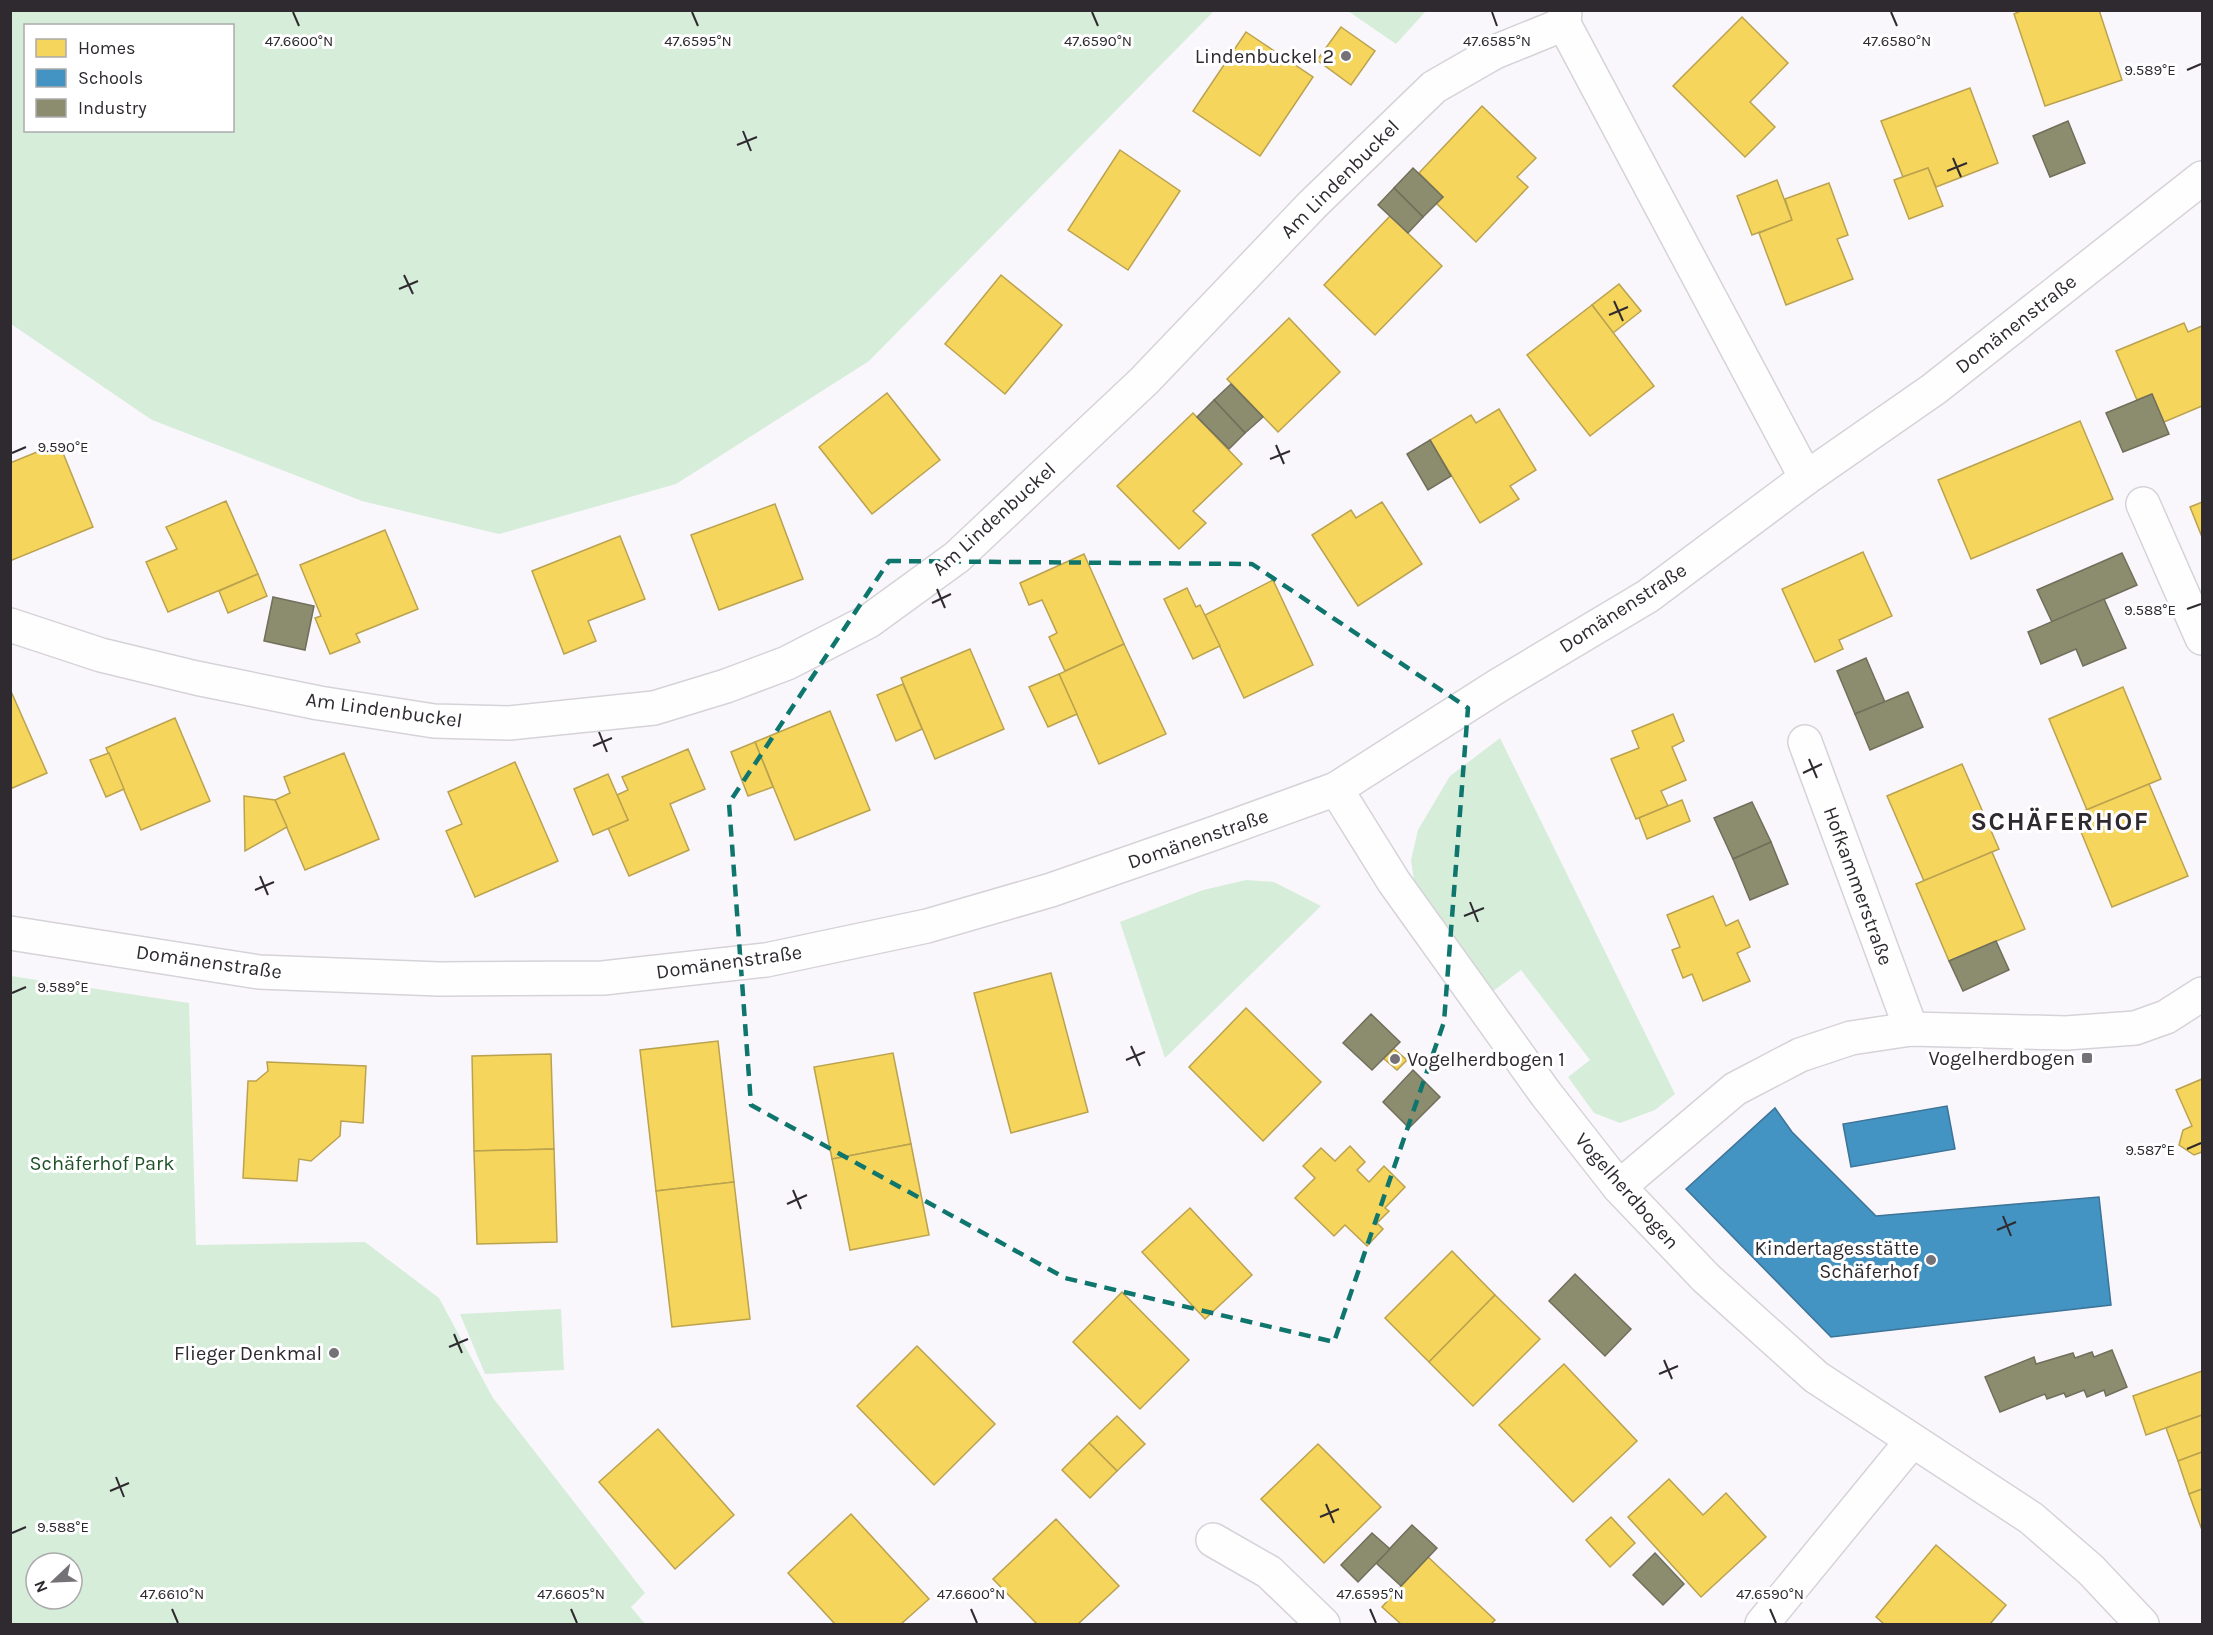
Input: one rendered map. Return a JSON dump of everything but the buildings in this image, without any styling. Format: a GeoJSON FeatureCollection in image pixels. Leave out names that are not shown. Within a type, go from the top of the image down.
{"type":"FeatureCollection","features":[{"type":"Feature","properties":{"kind":"street","name":"Am Lindenbuckel"},"geometry":{"type":"LineString","coordinates":[[10,625],[101,655],[196,678],[319,703],[434,721],[509,723],[654,708],[726,686],[787,663],[869,621],[957,557],[1144,381],[1312,205],[1434,87],[1495,52],[1564,17],[1806,478]]}},
{"type":"Feature","properties":{"kind":"street","name":"Domänenstraße"},"geometry":{"type":"LineString","coordinates":[[10,933],[259,972],[439,979],[603,978],[766,960],[927,926],[1051,890],[1336,789],[1434,726],[1648,596],[1806,478],[1934,389],[2202,178]]}},
{"type":"Feature","properties":{"kind":"street"},"geometry":{"type":"LineString","coordinates":[[2143,504],[2202,638]]}},
{"type":"Feature","properties":{"kind":"street","name":"Hofkammerstraße"},"geometry":{"type":"LineString","coordinates":[[1805,742],[1911,1029]]}},
{"type":"Feature","properties":{"kind":"street","name":"Vogelherdbogen"},"geometry":{"type":"LineString","coordinates":[[1336,789],[1407,900],[1546,1094],[1619,1187],[1706,1278],[1816,1377],[2031,1518],[2091,1570],[2142,1624]]}},
{"type":"Feature","properties":{"kind":"street"},"geometry":{"type":"LineString","coordinates":[[1619,1187],[1735,1089],[1800,1055],[1851,1038],[1911,1029],[2066,1033],[2135,1028],[2166,1017],[2202,994]]}},
{"type":"Feature","properties":{"kind":"street"},"geometry":{"type":"LineString","coordinates":[[1762,1624],[1912,1441]]}},
{"type":"Feature","properties":{"kind":"street"},"geometry":{"type":"LineString","coordinates":[[1213,1540],[1269,1572],[1323,1624]]}},
{"type":"Feature","properties":{"kind":"highlighted area"},"geometry":{"type":"Polygon","coordinates":[[[889,561],[1252,564],[1468,708],[1444,1022],[1334,1342],[1065,1278],[751,1105],[729,803],[889,561]]]}},
{"type":"Feature","properties":{"kind":"green space"},"geometry":{"type":"Polygon","coordinates":[[[11,10],[1214,11],[869,361],[676,484],[499,534],[362,501],[152,420],[11,324],[11,10]]]}},
{"type":"Feature","properties":{"kind":"green space"},"geometry":{"type":"Polygon","coordinates":[[[1348,11],[1426,11],[1396,44],[1348,11]]]}},
{"type":"Feature","properties":{"kind":"green space"},"geometry":{"type":"Polygon","coordinates":[[[1500,738],[1675,1094],[1655,1110],[1620,1123],[1594,1113],[1568,1077],[1590,1060],[1521,970],[1492,992],[1415,887],[1411,860],[1418,830],[1450,776],[1500,738]]]}},
{"type":"Feature","properties":{"kind":"green space"},"geometry":{"type":"Polygon","coordinates":[[[1246,880],[1274,882],[1321,906],[1165,1058],[1120,922],[1203,890],[1246,880]]]}},
{"type":"Feature","properties":{"kind":"green space","name":"Schäferhof Park"},"geometry":{"type":"Polygon","coordinates":[[[11,976],[189,1003],[196,1245],[365,1242],[439,1298],[493,1398],[645,1593],[631,1607],[645,1624],[11,1624],[11,976]]]}},
{"type":"Feature","properties":{"kind":"green space"},"geometry":{"type":"Polygon","coordinates":[[[561,1309],[564,1370],[485,1374],[460,1314],[561,1309]]]}},
{"type":"Feature","properties":{"kind":"place","name":"Lindenbuckel 2"},"geometry":{"type":"Point","coordinates":[1346,56]}},
{"type":"Feature","properties":{"kind":"place","name":"Vogelherdbogen"},"geometry":{"type":"Point","coordinates":[2087,1058]}},
{"type":"Feature","properties":{"kind":"place","name":"Vogelherdbogen 1"},"geometry":{"type":"Point","coordinates":[1395,1059]}},
{"type":"Feature","properties":{"kind":"place","name":"Kindertagesstätte Schäferhof"},"geometry":{"type":"Point","coordinates":[1931,1260]}},
{"type":"Feature","properties":{"kind":"place","name":"Flieger Denkmal"},"geometry":{"type":"Point","coordinates":[334,1353]}},
{"type":"Feature","properties":{"kind":"district","name":"SCHÄFERHOF"},"geometry":{"type":"Point","coordinates":[2060,821]}}]}
